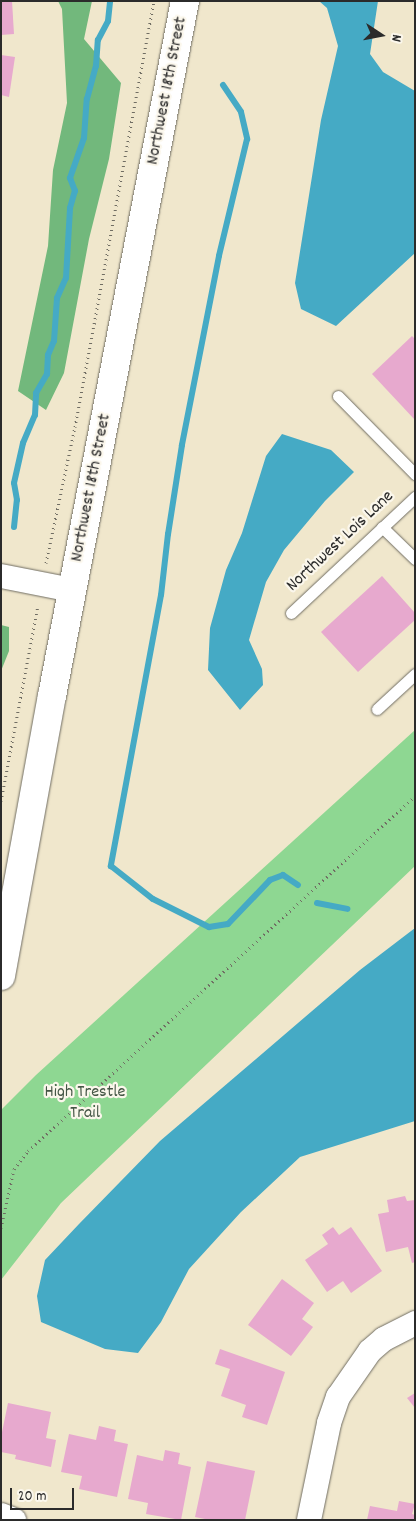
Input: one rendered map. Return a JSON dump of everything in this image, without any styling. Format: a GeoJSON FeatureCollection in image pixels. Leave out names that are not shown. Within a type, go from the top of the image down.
{"type":"FeatureCollection","features":[{"type":"Feature","properties":{"kind":"main road","name":"Northwest 18th Street"},"geometry":{"type":"LineString","coordinates":[[1,976],[72,590],[185,1]]}},
{"type":"Feature","properties":{"kind":"street"},"geometry":{"type":"LineString","coordinates":[[1,576],[72,590]]}},
{"type":"Feature","properties":{"kind":"street"},"geometry":{"type":"LineString","coordinates":[[310,1520],[329,1423],[338,1397],[370,1351],[384,1339],[415,1323]]}},
{"type":"Feature","properties":{"kind":"street"},"geometry":{"type":"LineString","coordinates":[[1,1515],[14,1520]]}},
{"type":"Feature","properties":{"kind":"lane"},"geometry":{"type":"LineString","coordinates":[[338,396],[415,474]]}},
{"type":"Feature","properties":{"kind":"lane","name":"Northwest Lois Lane"},"geometry":{"type":"LineString","coordinates":[[290,613],[415,497]]}},
{"type":"Feature","properties":{"kind":"lane"},"geometry":{"type":"LineString","coordinates":[[382,527],[415,559]]}},
{"type":"Feature","properties":{"kind":"lane"},"geometry":{"type":"LineString","coordinates":[[377,708],[415,674]]}},
{"type":"Feature","properties":{"kind":"path"},"geometry":{"type":"LineString","coordinates":[[1,801],[77,417],[154,1]]}},
{"type":"Feature","properties":{"kind":"path"},"geometry":{"type":"LineString","coordinates":[[1,1228],[14,1170],[28,1151],[415,796]]}},
{"type":"Feature","properties":{"kind":"green space"},"geometry":{"type":"Polygon","coordinates":[[[58,1],[92,1],[84,39],[121,83],[109,159],[89,239],[64,373],[46,410],[18,391],[48,246],[53,170],[67,103],[62,9],[58,1]]]}},
{"type":"Feature","properties":{"kind":"green space"},"geometry":{"type":"Polygon","coordinates":[[[1,625],[9,627],[9,651],[1,671],[1,625]]]}},
{"type":"Feature","properties":{"kind":"green space","name":"High Trestle Trail"},"geometry":{"type":"Polygon","coordinates":[[[415,730],[415,866],[61,1203],[1,1280],[1,1110],[36,1075],[415,730]]]}},
{"type":"Feature","properties":{"kind":"water"},"geometry":{"type":"Polygon","coordinates":[[[319,1],[378,1],[370,54],[383,72],[415,91],[415,253],[336,326],[301,309],[295,283],[321,120],[338,46],[327,8],[319,1]]]}},
{"type":"Feature","properties":{"kind":"water"},"geometry":{"type":"Polygon","coordinates":[[[282,434],[331,450],[354,472],[325,501],[284,550],[266,582],[249,640],[262,669],[263,685],[240,710],[208,670],[210,628],[226,570],[242,533],[266,456],[282,434]]]}},
{"type":"Feature","properties":{"kind":"water"},"geometry":{"type":"Polygon","coordinates":[[[415,928],[415,1121],[300,1157],[241,1212],[189,1269],[161,1322],[138,1353],[105,1349],[41,1322],[37,1296],[45,1260],[79,1224],[160,1141],[360,970],[415,928]]]}},
{"type":"Feature","properties":{"kind":"building"},"geometry":{"type":"Polygon","coordinates":[[[1,1],[12,1],[14,34],[1,35],[1,1]]]}},
{"type":"Feature","properties":{"kind":"building"},"geometry":{"type":"Polygon","coordinates":[[[1,55],[15,57],[9,97],[1,95],[1,55]]]}},
{"type":"Feature","properties":{"kind":"building"},"geometry":{"type":"Polygon","coordinates":[[[412,336],[415,339],[415,420],[372,374],[412,336]]]}},
{"type":"Feature","properties":{"kind":"building"},"geometry":{"type":"Polygon","coordinates":[[[382,576],[415,613],[415,620],[358,672],[321,632],[382,576]]]}},
{"type":"Feature","properties":{"kind":"building"},"geometry":{"type":"Polygon","coordinates":[[[405,1196],[407,1201],[415,1200],[415,1262],[412,1263],[408,1247],[386,1252],[378,1214],[389,1212],[387,1200],[405,1196]]]}},
{"type":"Feature","properties":{"kind":"building"},"geometry":{"type":"Polygon","coordinates":[[[333,1227],[339,1235],[351,1227],[382,1271],[351,1293],[343,1281],[327,1292],[305,1260],[328,1244],[322,1235],[333,1227]]]}},
{"type":"Feature","properties":{"kind":"building"},"geometry":{"type":"Polygon","coordinates":[[[282,1279],[314,1303],[302,1319],[313,1327],[291,1356],[248,1325],[282,1279]]]}},
{"type":"Feature","properties":{"kind":"building"},"geometry":{"type":"Polygon","coordinates":[[[220,1349],[285,1372],[267,1425],[242,1417],[246,1405],[221,1396],[230,1369],[215,1364],[220,1349]]]}},
{"type":"Feature","properties":{"kind":"building"},"geometry":{"type":"Polygon","coordinates":[[[415,1393],[415,1408],[407,1398],[415,1393]]]}},
{"type":"Feature","properties":{"kind":"building"},"geometry":{"type":"Polygon","coordinates":[[[8,1403],[51,1412],[46,1438],[56,1440],[51,1467],[15,1459],[16,1455],[1,1452],[1,1437],[8,1403]]]}},
{"type":"Feature","properties":{"kind":"building"},"geometry":{"type":"Polygon","coordinates":[[[99,1426],[116,1430],[114,1441],[128,1444],[117,1497],[79,1489],[82,1476],[61,1472],[69,1434],[96,1440],[99,1426]]]}},
{"type":"Feature","properties":{"kind":"building"},"geometry":{"type":"Polygon","coordinates":[[[165,1450],[180,1453],[178,1464],[191,1467],[181,1520],[146,1514],[148,1503],[128,1499],[137,1455],[163,1461],[165,1450]]]}},
{"type":"Feature","properties":{"kind":"building"},"geometry":{"type":"Polygon","coordinates":[[[207,1461],[255,1471],[245,1520],[210,1520],[195,1517],[207,1461]]]}},
{"type":"Feature","properties":{"kind":"building"},"geometry":{"type":"Polygon","coordinates":[[[399,1501],[415,1504],[412,1514],[415,1515],[415,1520],[367,1520],[370,1506],[397,1511],[399,1501]]]}},
{"type":"Feature","properties":{"kind":"waterway"},"geometry":{"type":"LineString","coordinates":[[14,527],[17,500],[14,483],[23,443],[35,415],[36,393],[47,374],[48,355],[54,341],[57,298],[66,278],[70,208],[75,191],[70,178],[84,138],[87,99],[96,66],[98,40],[108,21],[110,1]]}},
{"type":"Feature","properties":{"kind":"waterway"},"geometry":{"type":"LineString","coordinates":[[223,85],[241,112],[247,139],[219,256],[182,445],[168,534],[161,595],[111,866],[153,899],[209,927],[228,924],[270,880],[283,875],[298,885]]}},
{"type":"Feature","properties":{"kind":"waterway"},"geometry":{"type":"LineString","coordinates":[[317,903],[347,909]]}}]}
